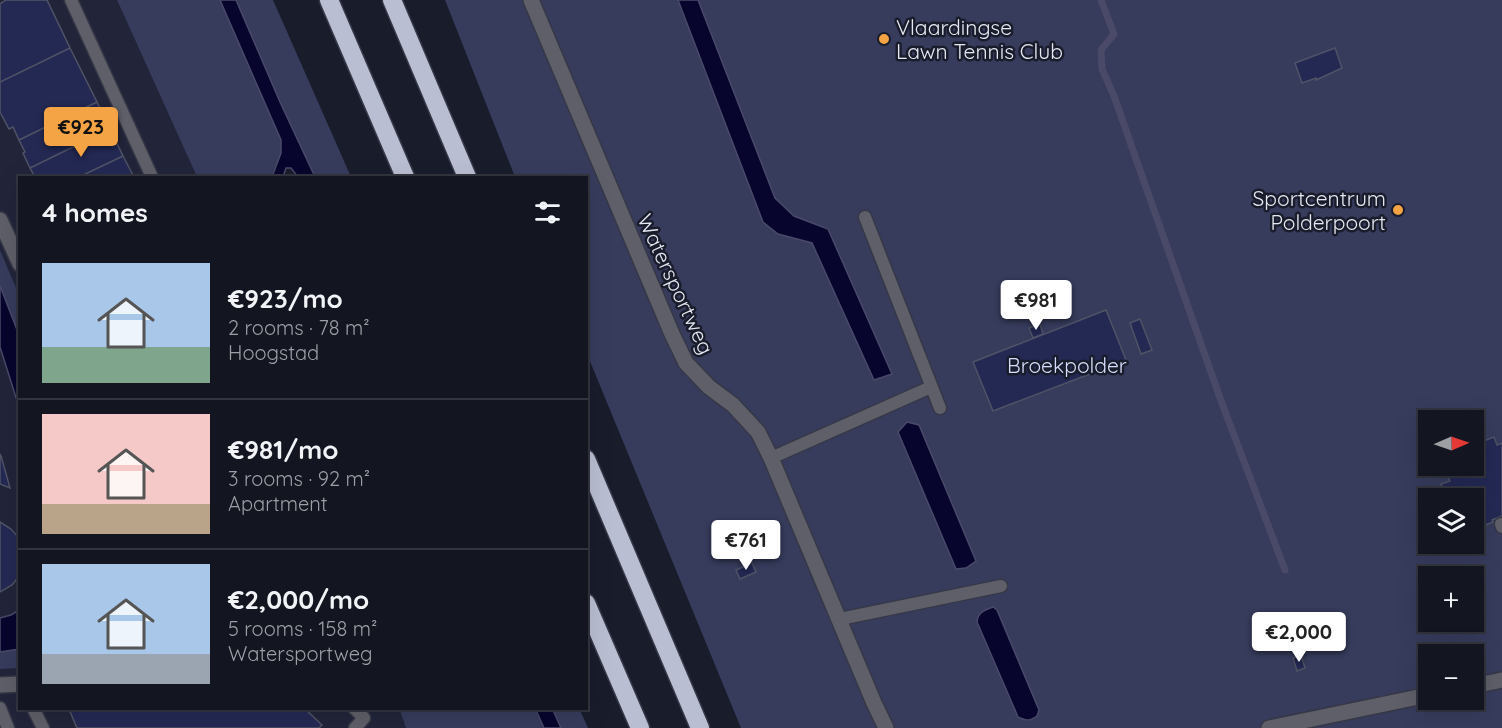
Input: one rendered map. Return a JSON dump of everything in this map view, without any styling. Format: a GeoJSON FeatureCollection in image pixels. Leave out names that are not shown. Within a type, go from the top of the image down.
{"type":"FeatureCollection","features":[{"type":"Feature","properties":{"kind":"highway"},"geometry":{"type":"LineString","coordinates":[[324,0],[341,27]]}},
{"type":"Feature","properties":{"kind":"highway"},"geometry":{"type":"LineString","coordinates":[[329,0],[405,176]]}},
{"type":"Feature","properties":{"kind":"highway"},"geometry":{"type":"LineString","coordinates":[[392,0],[467,176]]}},
{"type":"Feature","properties":{"kind":"highway"},"geometry":{"type":"LineString","coordinates":[[588,464],[700,728]]}},
{"type":"Feature","properties":{"kind":"highway"},"geometry":{"type":"LineString","coordinates":[[588,608],[640,728]]}},
{"type":"Feature","properties":{"kind":"street","name":"Watersportweg"},"geometry":{"type":"LineString","coordinates":[[531,0],[686,363],[709,387],[733,405],[758,432],[886,728]]}},
{"type":"Feature","properties":{"kind":"street"},"geometry":{"type":"LineString","coordinates":[[0,220],[18,261]]}},
{"type":"Feature","properties":{"kind":"street"},"geometry":{"type":"LineString","coordinates":[[1484,684],[1502,680]]}},
{"type":"Feature","properties":{"kind":"street"},"geometry":{"type":"LineString","coordinates":[[0,685],[18,684]]}},
{"type":"Feature","properties":{"kind":"street"},"geometry":{"type":"LineString","coordinates":[[1269,728],[1418,697]]}},
{"type":"Feature","properties":{"kind":"lane"},"geometry":{"type":"LineString","coordinates":[[71,0],[152,176]]}},
{"type":"Feature","properties":{"kind":"lane"},"geometry":{"type":"LineString","coordinates":[[865,217],[940,408]]}},
{"type":"Feature","properties":{"kind":"lane"},"geometry":{"type":"LineString","coordinates":[[771,458],[932,387]]}},
{"type":"Feature","properties":{"kind":"lane"},"geometry":{"type":"LineString","coordinates":[[840,619],[1001,586]]}},
{"type":"Feature","properties":{"kind":"lane"},"geometry":{"type":"LineString","coordinates":[[0,708],[8,728]]}},
{"type":"Feature","properties":{"kind":"lane"},"geometry":{"type":"LineString","coordinates":[[34,710],[43,728]]}},
{"type":"Feature","properties":{"kind":"lane"},"geometry":{"type":"LineString","coordinates":[[355,728],[364,718]]}},
{"type":"Feature","properties":{"kind":"shaded area"},"geometry":{"type":"Polygon","coordinates":[[[0,0],[117,0],[197,176],[18,176],[18,710],[400,710],[406,728],[0,728],[0,0]]]}},
{"type":"Feature","properties":{"kind":"shaded area"},"geometry":{"type":"Polygon","coordinates":[[[220,0],[236,0],[315,176],[297,176],[291,168],[286,168],[283,176],[272,176],[281,153],[281,140],[220,0]]]}},
{"type":"Feature","properties":{"kind":"shaded area"},"geometry":{"type":"Polygon","coordinates":[[[678,0],[698,0],[775,198],[794,216],[828,229],[892,374],[874,380],[812,243],[778,234],[763,222],[678,0]]]}},
{"type":"Feature","properties":{"kind":"shaded area"},"geometry":{"type":"Polygon","coordinates":[[[0,286],[18,332],[18,404],[0,347],[0,286]]]}},
{"type":"Feature","properties":{"kind":"shaded area"},"geometry":{"type":"Polygon","coordinates":[[[907,422],[919,425],[976,561],[966,568],[956,569],[898,432],[907,422]]]}},
{"type":"Feature","properties":{"kind":"shaded area"},"geometry":{"type":"Polygon","coordinates":[[[993,607],[997,610],[1039,710],[1037,716],[1032,719],[1026,720],[1018,717],[977,622],[980,614],[993,607]]]}},
{"type":"Feature","properties":{"kind":"shaded area"},"geometry":{"type":"Polygon","coordinates":[[[18,611],[18,649],[0,652],[0,618],[18,611]]]}},
{"type":"Feature","properties":{"kind":"shaded area"},"geometry":{"type":"Polygon","coordinates":[[[536,710],[553,710],[561,728],[544,728],[536,710]]]}},
{"type":"Feature","properties":{"kind":"green space"},"geometry":{"type":"Polygon","coordinates":[[[117,0],[220,0],[281,140],[281,153],[272,176],[197,176],[117,0]]]}},
{"type":"Feature","properties":{"kind":"green space"},"geometry":{"type":"Polygon","coordinates":[[[236,0],[273,0],[351,176],[315,176],[236,0]]]}},
{"type":"Feature","properties":{"kind":"green space","name":"Broekpolder"},"geometry":{"type":"Polygon","coordinates":[[[445,0],[1502,0],[1502,728],[741,728],[588,356],[588,176],[515,176],[445,0]]]}},
{"type":"Feature","properties":{"kind":"green space"},"geometry":{"type":"Polygon","coordinates":[[[0,250],[18,293],[18,332],[0,286],[0,250]]]}},
{"type":"Feature","properties":{"kind":"green space"},"geometry":{"type":"Polygon","coordinates":[[[18,649],[18,668],[0,669],[0,652],[18,649]]]}},
{"type":"Feature","properties":{"kind":"green space"},"geometry":{"type":"Polygon","coordinates":[[[400,710],[535,710],[544,728],[406,728],[400,710]]]}},
{"type":"Feature","properties":{"kind":"green space"},"geometry":{"type":"Polygon","coordinates":[[[553,710],[580,710],[588,728],[561,728],[553,710]]]}},
{"type":"Feature","properties":{"kind":"building"},"geometry":{"type":"Polygon","coordinates":[[[6,0],[47,0],[70,48],[0,82],[0,4],[6,0]]]}},
{"type":"Feature","properties":{"kind":"building"},"geometry":{"type":"Polygon","coordinates":[[[70,48],[97,102],[19,140],[13,127],[9,129],[0,112],[0,82],[70,48]]]}},
{"type":"Feature","properties":{"kind":"building"},"geometry":{"type":"Polygon","coordinates":[[[1335,48],[1342,68],[1316,80],[1316,78],[1302,83],[1295,63],[1335,48]]]}},
{"type":"Feature","properties":{"kind":"building"},"geometry":{"type":"Polygon","coordinates":[[[97,102],[110,129],[30,168],[19,140],[97,102]]]}},
{"type":"Feature","properties":{"kind":"building"},"geometry":{"type":"Polygon","coordinates":[[[110,129],[123,156],[81,176],[34,176],[30,168],[110,129]]]}},
{"type":"Feature","properties":{"kind":"building"},"geometry":{"type":"Polygon","coordinates":[[[123,156],[133,176],[81,176],[123,156]]]}},
{"type":"Feature","properties":{"kind":"building"},"geometry":{"type":"Polygon","coordinates":[[[1106,310],[1126,360],[993,411],[973,362],[1106,310]]]}},
{"type":"Feature","properties":{"kind":"building"},"geometry":{"type":"Polygon","coordinates":[[[1140,319],[1152,350],[1141,354],[1130,323],[1140,319]]]}},
{"type":"Feature","properties":{"kind":"building"},"geometry":{"type":"Polygon","coordinates":[[[1040,324],[1043,334],[1033,338],[1029,328],[1040,324]]]}},
{"type":"Feature","properties":{"kind":"building"},"geometry":{"type":"Polygon","coordinates":[[[1494,437],[1497,445],[1502,443],[1502,516],[1484,526],[1484,488],[1443,488],[1441,484],[1450,481],[1448,476],[1484,476],[1484,441],[1494,437]]]}},
{"type":"Feature","properties":{"kind":"building"},"geometry":{"type":"Polygon","coordinates":[[[0,454],[1,456],[10,488],[0,484],[0,454]]]}},
{"type":"Feature","properties":{"kind":"building"},"geometry":{"type":"Polygon","coordinates":[[[0,522],[18,537],[18,578],[12,585],[0,592],[0,522]]]}},
{"type":"Feature","properties":{"kind":"building"},"geometry":{"type":"Polygon","coordinates":[[[752,563],[756,572],[740,579],[736,570],[752,563]]]}},
{"type":"Feature","properties":{"kind":"building"},"geometry":{"type":"Polygon","coordinates":[[[1301,655],[1305,668],[1297,671],[1293,658],[1301,655]]]}},
{"type":"Feature","properties":{"kind":"building"},"geometry":{"type":"Polygon","coordinates":[[[69,710],[306,710],[322,725],[319,728],[77,728],[69,710]]]}},
{"type":"Feature","properties":{"kind":"waterway"},"geometry":{"type":"LineString","coordinates":[[1101,0],[1114,34],[1101,50],[1102,69],[1114,96],[1220,398],[1285,570]]}},
{"type":"Feature","properties":{"kind":"place","name":"Vlaardingse Lawn Tennis Club"},"geometry":{"type":"Point","coordinates":[884,39]}},
{"type":"Feature","properties":{"kind":"place","name":"Sportcentrum Polderpoort"},"geometry":{"type":"Point","coordinates":[1398,210]}}]}
